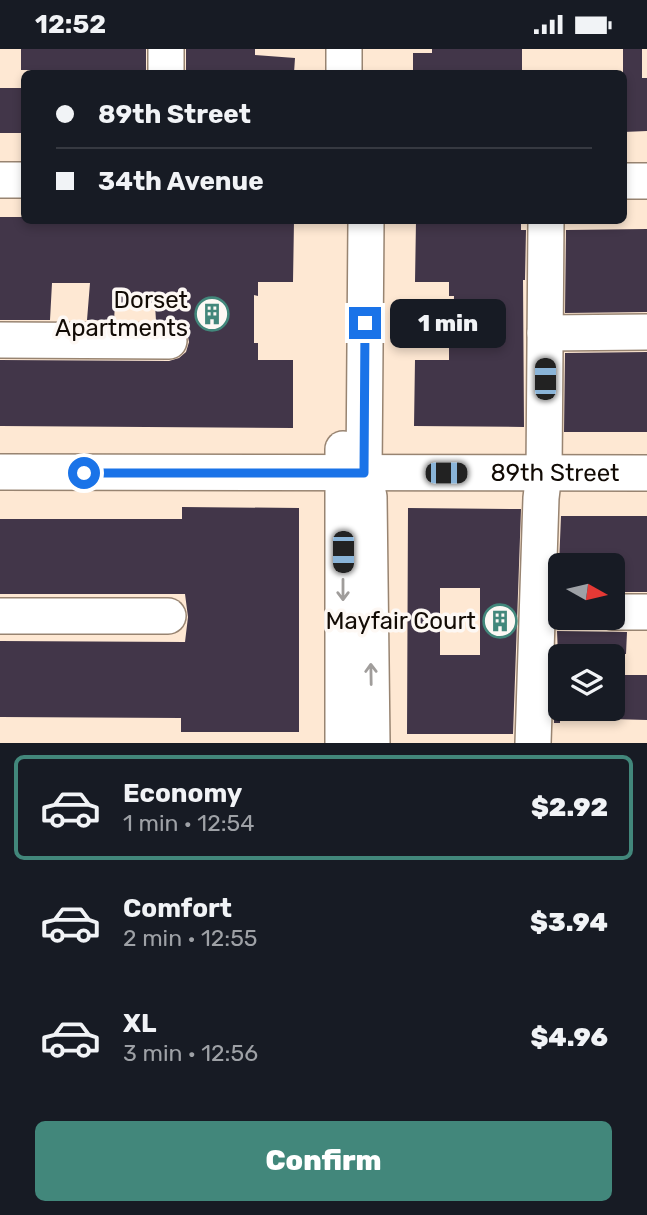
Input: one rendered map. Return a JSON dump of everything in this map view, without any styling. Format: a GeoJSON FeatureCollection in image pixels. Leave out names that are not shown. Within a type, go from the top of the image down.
{"type":"FeatureCollection","features":[{"type":"Feature","properties":{"kind":"street"},"geometry":{"type":"LineString","coordinates":[[166,49],[166,70]]}},
{"type":"Feature","properties":{"kind":"street"},"geometry":{"type":"LineString","coordinates":[[344,49],[344,70]]}},
{"type":"Feature","properties":{"kind":"street"},"geometry":{"type":"LineString","coordinates":[[366,49],[366,70]]}},
{"type":"Feature","properties":{"kind":"street"},"geometry":{"type":"LineString","coordinates":[[0,180],[21,180]]}},
{"type":"Feature","properties":{"kind":"street"},"geometry":{"type":"LineString","coordinates":[[627,181],[647,181]]}},
{"type":"Feature","properties":{"kind":"street"},"geometry":{"type":"LineString","coordinates":[[344,224],[354,473],[369,496],[372,743]]}},
{"type":"Feature","properties":{"kind":"street"},"geometry":{"type":"LineString","coordinates":[[343,743],[366,224]]}},
{"type":"Feature","properties":{"kind":"street"},"geometry":{"type":"LineString","coordinates":[[546,224],[544,473],[541,498],[548,597]]}},
{"type":"Feature","properties":{"kind":"street"},"geometry":{"type":"LineString","coordinates":[[545,333],[647,332]]}},
{"type":"Feature","properties":{"kind":"street"},"geometry":{"type":"LineString","coordinates":[[0,340],[169,341]]}},
{"type":"Feature","properties":{"kind":"street","name":"89th Street"},"geometry":{"type":"LineString","coordinates":[[0,472],[647,473]]}},
{"type":"Feature","properties":{"kind":"street"},"geometry":{"type":"LineString","coordinates":[[625,612],[647,612]]}},
{"type":"Feature","properties":{"kind":"street"},"geometry":{"type":"LineString","coordinates":[[0,616],[167,616]]}},
{"type":"Feature","properties":{"kind":"street"},"geometry":{"type":"LineString","coordinates":[[533,743],[548,619]]}},
{"type":"Feature","properties":{"kind":"building"},"geometry":{"type":"Polygon","coordinates":[[[21,49],[146,49],[146,70],[21,70],[21,49]]]}},
{"type":"Feature","properties":{"kind":"building"},"geometry":{"type":"Polygon","coordinates":[[[186,49],[255,49],[255,55],[295,58],[294,70],[186,70],[186,49]]]}},
{"type":"Feature","properties":{"kind":"building"},"geometry":{"type":"Polygon","coordinates":[[[432,49],[522,49],[522,70],[413,70],[413,53],[432,53],[432,49]]]}},
{"type":"Feature","properties":{"kind":"building"},"geometry":{"type":"Polygon","coordinates":[[[623,49],[642,49],[642,78],[647,78],[647,131],[627,132],[627,70],[623,70],[623,49]]]}},
{"type":"Feature","properties":{"kind":"building"},"geometry":{"type":"Polygon","coordinates":[[[0,88],[21,88],[21,133],[0,133],[0,88]]]}},
{"type":"Feature","properties":{"kind":"building"},"geometry":{"type":"Polygon","coordinates":[[[0,217],[21,217],[21,224],[294,224],[293,282],[258,282],[258,296],[254,295],[254,343],[258,343],[258,360],[293,360],[293,428],[0,426],[0,360],[169,361],[186,352],[189,342],[187,332],[180,324],[156,321],[155,304],[115,303],[114,321],[87,320],[90,283],[52,283],[50,320],[0,320],[0,217]]]}},
{"type":"Feature","properties":{"kind":"building"},"geometry":{"type":"Polygon","coordinates":[[[416,224],[521,224],[521,230],[526,230],[523,280],[524,427],[414,426],[415,360],[449,360],[449,343],[453,343],[454,296],[449,296],[449,282],[415,282],[416,224]]]}},
{"type":"Feature","properties":{"kind":"building"},"geometry":{"type":"Polygon","coordinates":[[[647,229],[647,312],[565,313],[566,230],[647,229]]]}},
{"type":"Feature","properties":{"kind":"building"},"geometry":{"type":"Polygon","coordinates":[[[647,352],[647,432],[564,432],[565,353],[647,352]]]}},
{"type":"Feature","properties":{"kind":"building"},"geometry":{"type":"Polygon","coordinates":[[[182,507],[299,508],[299,732],[181,732],[181,718],[0,717],[0,641],[185,642],[188,617],[185,594],[0,594],[0,519],[182,519],[182,507]]]}},
{"type":"Feature","properties":{"kind":"building","name":"Mayfair Court"},"geometry":{"type":"Polygon","coordinates":[[[408,508],[521,509],[513,734],[407,734],[408,508]],[[440,588],[440,655],[480,655],[480,588],[440,588]]]}},
{"type":"Feature","properties":{"kind":"building"},"geometry":{"type":"Polygon","coordinates":[[[561,516],[647,516],[647,592],[625,592],[625,553],[559,553],[561,516]]]}},
{"type":"Feature","properties":{"kind":"building"},"geometry":{"type":"Polygon","coordinates":[[[557,631],[627,632],[626,654],[625,644],[558,644],[557,631]]]}},
{"type":"Feature","properties":{"kind":"building"},"geometry":{"type":"Polygon","coordinates":[[[625,675],[647,675],[647,720],[625,719],[625,675]]]}},
{"type":"Feature","properties":{"kind":"place","name":"Dorset Apartments"},"geometry":{"type":"Point","coordinates":[212,314]}},
{"type":"Feature","properties":{"kind":"place","name":"Mayfair Court"},"geometry":{"type":"Point","coordinates":[500,621]}},
{"type":"Feature","properties":{"kind":"route"},"geometry":{"type":"LineString","coordinates":[[84,473],[364,473],[365,323]]}}]}
